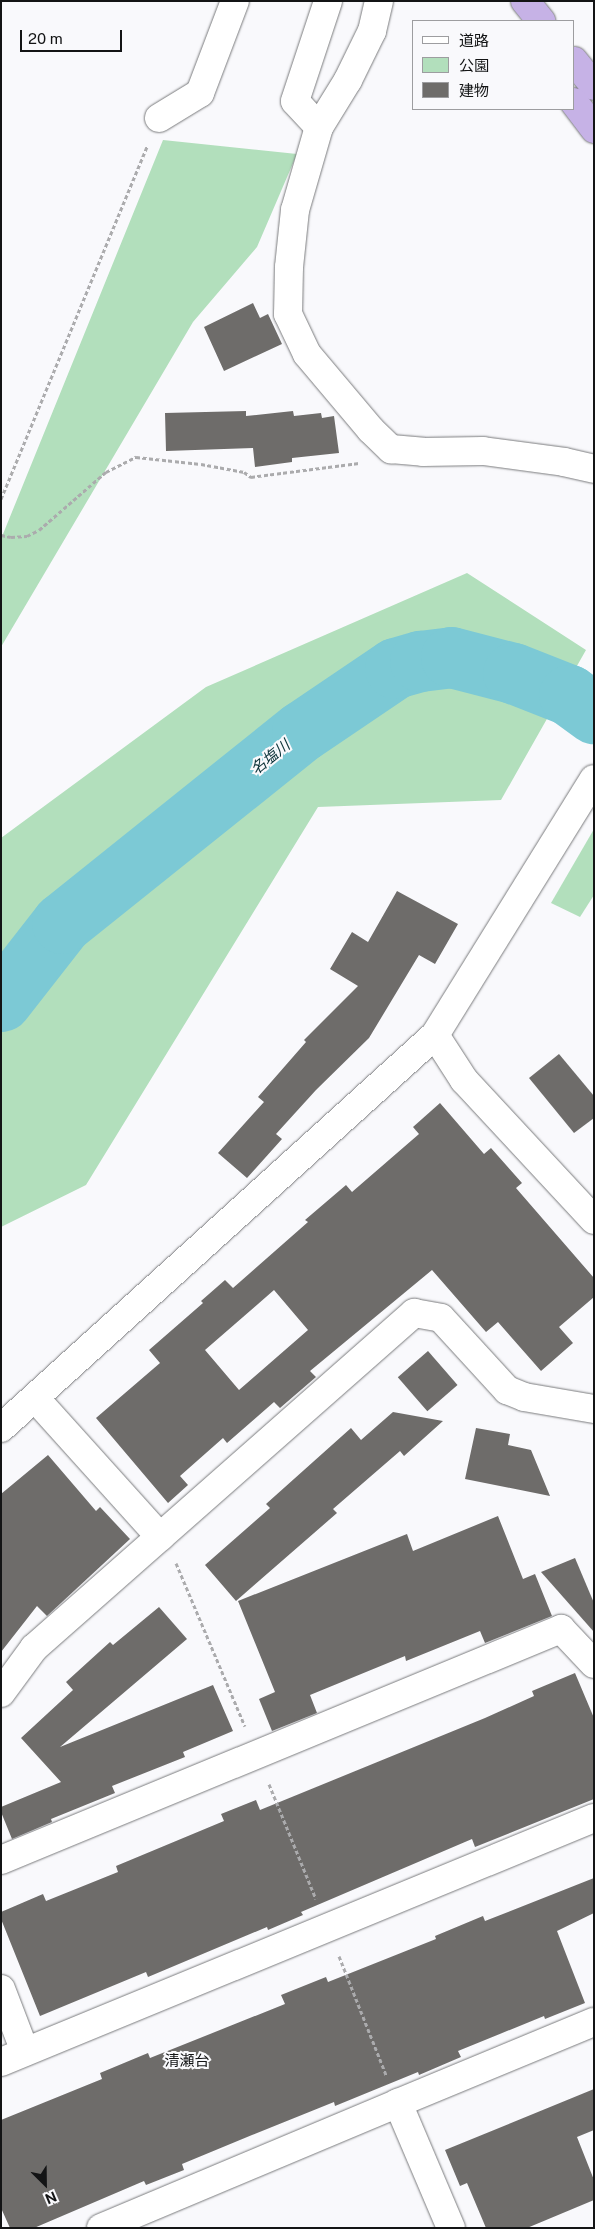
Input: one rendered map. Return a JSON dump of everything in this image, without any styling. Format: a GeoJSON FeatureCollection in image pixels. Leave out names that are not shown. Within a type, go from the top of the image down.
{"type":"FeatureCollection","features":[{"type":"Feature","properties":{"kind":"highway"},"geometry":{"type":"LineString","coordinates":[[512,1],[522,20]]}},
{"type":"Feature","properties":{"kind":"highway"},"geometry":{"type":"LineString","coordinates":[[525,1],[541,20]]}},
{"type":"Feature","properties":{"kind":"highway"},"geometry":{"type":"LineString","coordinates":[[575,62],[594,86]]}},
{"type":"Feature","properties":{"kind":"highway"},"geometry":{"type":"LineString","coordinates":[[575,103],[594,129]]}},
{"type":"Feature","properties":{"kind":"street"},"geometry":{"type":"LineString","coordinates":[[159,118],[200,93],[235,1]]}},
{"type":"Feature","properties":{"kind":"street"},"geometry":{"type":"LineString","coordinates":[[319,127],[295,101],[328,1]]}},
{"type":"Feature","properties":{"kind":"street"},"geometry":{"type":"LineString","coordinates":[[379,1],[372,31],[348,80],[319,127],[295,210],[289,266],[288,314],[307,354],[371,430],[391,449],[423,452],[483,451],[564,462],[594,469]]}},
{"type":"Feature","properties":{"kind":"street"},"geometry":{"type":"LineString","coordinates":[[1,1428],[435,1035],[502,930],[594,779]]}},
{"type":"Feature","properties":{"kind":"street"},"geometry":{"type":"LineString","coordinates":[[435,1035],[464,1080],[594,1220]]}},
{"type":"Feature","properties":{"kind":"street"},"geometry":{"type":"LineString","coordinates":[[1,1693],[34,1648],[166,1547],[414,1313],[441,1318],[507,1390],[524,1396],[594,1409]]}},
{"type":"Feature","properties":{"kind":"street"},"geometry":{"type":"LineString","coordinates":[[35,1398],[166,1547]]}},
{"type":"Feature","properties":{"kind":"street"},"geometry":{"type":"LineString","coordinates":[[1,1860],[561,1629],[594,1664]]}},
{"type":"Feature","properties":{"kind":"street"},"geometry":{"type":"LineString","coordinates":[[1,1989],[13,2057],[594,1818]]}},
{"type":"Feature","properties":{"kind":"street"},"geometry":{"type":"LineString","coordinates":[[101,2228],[594,2022]]}},
{"type":"Feature","properties":{"kind":"street"},"geometry":{"type":"LineString","coordinates":[[398,2103],[451,2228]]}},
{"type":"Feature","properties":{"kind":"path"},"geometry":{"type":"LineString","coordinates":[[1,500],[159,118]]}},
{"type":"Feature","properties":{"kind":"path"},"geometry":{"type":"LineString","coordinates":[[1,535],[27,536],[39,530],[106,472],[136,458],[201,464],[244,472],[251,477],[368,462]]}},
{"type":"Feature","properties":{"kind":"path"},"geometry":{"type":"LineString","coordinates":[[166,1547],[257,1754],[398,2103]]}},
{"type":"Feature","properties":{"kind":"green space"},"geometry":{"type":"Polygon","coordinates":[[[163,140],[297,154],[257,247],[193,322],[1,647],[1,539],[163,140]]]}},
{"type":"Feature","properties":{"kind":"green space"},"geometry":{"type":"Polygon","coordinates":[[[467,573],[586,650],[501,800],[318,807],[86,1185],[1,1227],[1,838],[206,687],[467,573]]]}},
{"type":"Feature","properties":{"kind":"green space"},"geometry":{"type":"Polygon","coordinates":[[[594,829],[594,895],[580,917],[551,903],[594,829]]]}},
{"type":"Feature","properties":{"kind":"building"},"geometry":{"type":"Polygon","coordinates":[[[253,303],[260,318],[268,314],[282,344],[224,371],[204,327],[253,303]]]}},
{"type":"Feature","properties":{"kind":"building"},"geometry":{"type":"Polygon","coordinates":[[[246,411],[246,416],[293,411],[294,416],[321,413],[322,418],[334,416],[339,453],[292,458],[292,462],[255,467],[253,448],[166,451],[165,413],[246,411]]]}},
{"type":"Feature","properties":{"kind":"building"},"geometry":{"type":"Polygon","coordinates":[[[397,891],[458,924],[435,964],[419,955],[369,1038],[316,1090],[276,1134],[282,1139],[247,1178],[218,1153],[264,1102],[258,1097],[306,1042],[304,1040],[358,986],[330,969],[352,932],[368,942],[397,891]]]}},
{"type":"Feature","properties":{"kind":"building"},"geometry":{"type":"Polygon","coordinates":[[[559,1054],[594,1096],[594,1118],[574,1133],[529,1078],[559,1054]]]}},
{"type":"Feature","properties":{"kind":"building"},"geometry":{"type":"Polygon","coordinates":[[[440,1103],[484,1154],[491,1148],[522,1183],[516,1188],[594,1278],[594,1297],[559,1327],[573,1343],[541,1371],[498,1322],[486,1332],[432,1270],[310,1371],[316,1377],[280,1408],[274,1402],[227,1443],[223,1438],[180,1476],[188,1485],[168,1503],[96,1418],[160,1363],[149,1350],[203,1303],[201,1301],[225,1280],[233,1288],[308,1222],[305,1220],[346,1185],[352,1192],[419,1134],[413,1127],[440,1103]],[[274,1290],[205,1350],[239,1390],[308,1330],[274,1290]]]}},
{"type":"Feature","properties":{"kind":"building"},"geometry":{"type":"Polygon","coordinates":[[[428,1351],[458,1385],[427,1411],[398,1377],[428,1351]]]}},
{"type":"Feature","properties":{"kind":"building"},"geometry":{"type":"Polygon","coordinates":[[[393,1412],[443,1421],[404,1456],[400,1451],[333,1509],[337,1513],[236,1601],[205,1565],[270,1508],[266,1504],[351,1428],[361,1440],[393,1412]]]}},
{"type":"Feature","properties":{"kind":"building"},"geometry":{"type":"Polygon","coordinates":[[[476,1428],[510,1434],[508,1445],[531,1450],[550,1496],[465,1479],[476,1428]]]}},
{"type":"Feature","properties":{"kind":"building"},"geometry":{"type":"Polygon","coordinates":[[[48,1455],[96,1511],[100,1507],[130,1539],[47,1616],[37,1606],[1,1652],[1,1494],[48,1455]]]}},
{"type":"Feature","properties":{"kind":"building"},"geometry":{"type":"Polygon","coordinates":[[[498,1516],[523,1579],[535,1574],[552,1616],[485,1643],[480,1631],[406,1661],[405,1656],[310,1695],[317,1713],[272,1731],[259,1699],[275,1692],[238,1601],[407,1534],[413,1551],[498,1516]]]}},
{"type":"Feature","properties":{"kind":"building"},"geometry":{"type":"Polygon","coordinates":[[[575,1558],[594,1603],[594,1632],[541,1572],[575,1558]]]}},
{"type":"Feature","properties":{"kind":"building"},"geometry":{"type":"Polygon","coordinates":[[[159,1607],[187,1639],[60,1747],[213,1685],[233,1731],[183,1752],[185,1757],[112,1786],[115,1793],[51,1819],[52,1822],[12,1839],[1,1812],[1,1807],[61,1782],[21,1738],[73,1690],[66,1682],[110,1642],[113,1645],[159,1607]]]}},
{"type":"Feature","properties":{"kind":"building"},"geometry":{"type":"Polygon","coordinates":[[[575,1673],[594,1718],[594,1799],[475,1847],[472,1839],[301,1912],[303,1915],[268,1930],[267,1927],[148,1977],[146,1972],[40,2016],[1,1919],[1,1912],[43,1894],[46,1901],[118,1872],[116,1866],[224,1821],[221,1814],[256,1800],[260,1810],[485,1718],[534,1696],[532,1691],[575,1673]]]}},
{"type":"Feature","properties":{"kind":"building"},"geometry":{"type":"Polygon","coordinates":[[[594,1878],[594,1913],[557,1931],[585,2003],[545,2019],[544,2016],[458,2051],[461,2057],[419,2075],[418,2072],[335,2106],[334,2102],[182,2164],[184,2170],[146,2185],[144,2181],[34,2228],[10,2228],[1,2208],[1,2120],[102,2079],[100,2073],[148,2053],[150,2058],[285,2004],[281,1995],[326,1977],[328,1982],[436,1939],[435,1936],[483,1916],[485,1921],[594,1878]]]}},
{"type":"Feature","properties":{"kind":"building"},"geometry":{"type":"Polygon","coordinates":[[[594,2089],[594,2130],[577,2137],[594,2180],[594,2200],[527,2228],[486,2228],[467,2183],[460,2186],[445,2150],[594,2089]]]}},
{"type":"Feature","properties":{"kind":"waterway","name":"名塩川"},"geometry":{"type":"LineString","coordinates":[[1,1001],[62,923],[302,731],[395,668],[420,661],[451,657],[513,673],[569,695],[594,713]]}},
{"type":"Feature","properties":{"kind":"district","name":"清瀬台"},"geometry":{"type":"Point","coordinates":[187,2061]}}]}
